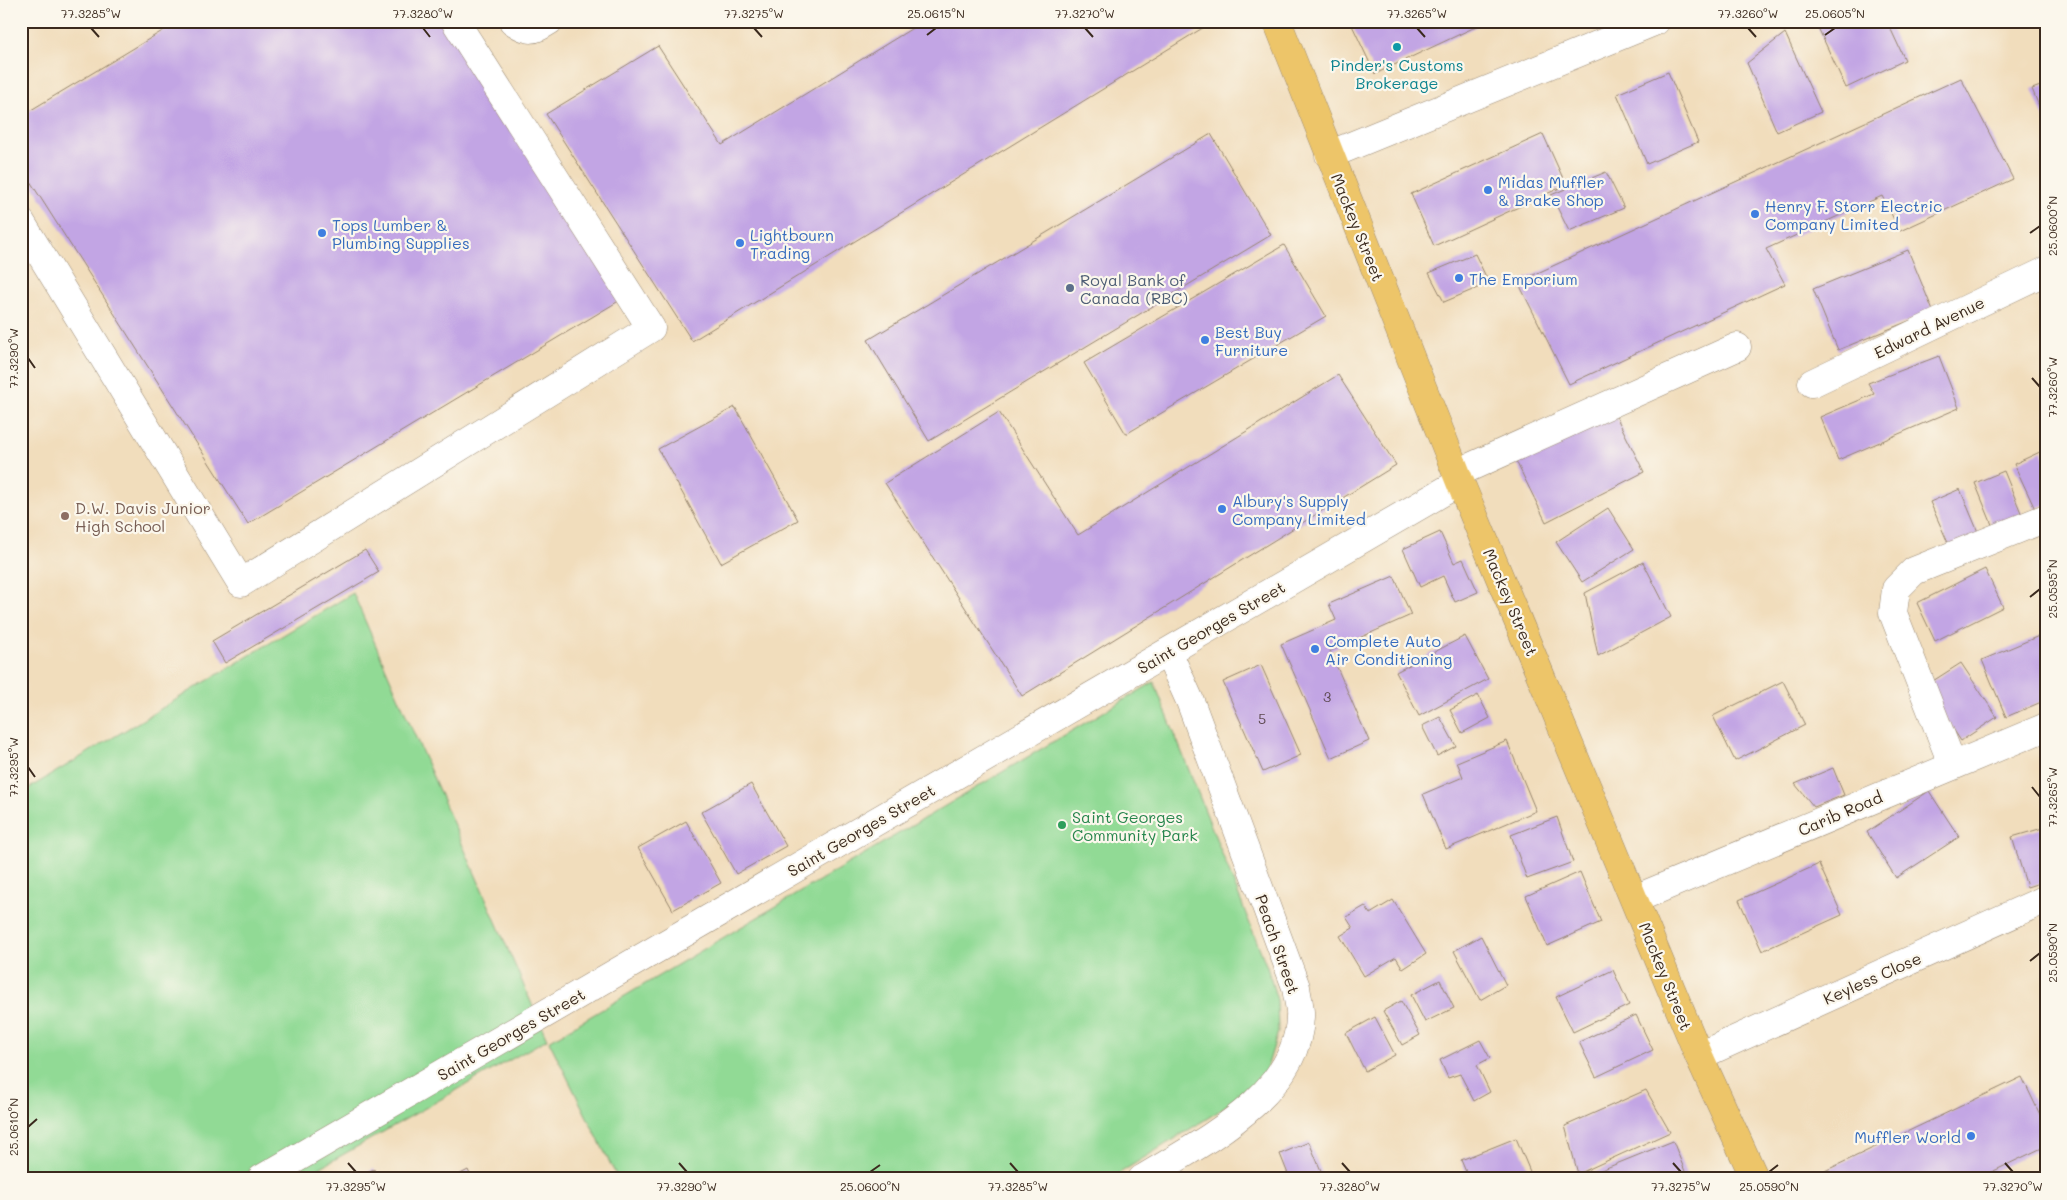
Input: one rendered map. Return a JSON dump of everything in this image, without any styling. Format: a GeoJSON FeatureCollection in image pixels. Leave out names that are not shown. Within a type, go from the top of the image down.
{"type":"FeatureCollection","features":[{"type":"Feature","properties":{"kind":"main road","name":"Mackey Street"},"geometry":{"type":"LineString","coordinates":[[1277,21],[1458,478],[1699,1056],[1755,1179]]}},
{"type":"Feature","properties":{"kind":"street"},"geometry":{"type":"LineString","coordinates":[[21,222],[241,582],[651,328],[455,21]]}},
{"type":"Feature","properties":{"kind":"street"},"geometry":{"type":"LineString","coordinates":[[513,21],[524,29],[536,29],[549,21]]}},
{"type":"Feature","properties":{"kind":"street"},"geometry":{"type":"LineString","coordinates":[[1329,155],[1656,21]]}},
{"type":"Feature","properties":{"kind":"street","name":"Edward Avenue"},"geometry":{"type":"LineString","coordinates":[[1812,383],[2046,271]]}},
{"type":"Feature","properties":{"kind":"street","name":"Saint Georges Street"},"geometry":{"type":"LineString","coordinates":[[261,1179],[1168,652],[1458,478],[1737,347]]}},
{"type":"Feature","properties":{"kind":"street"},"geometry":{"type":"LineString","coordinates":[[1953,766],[1893,613],[1896,589],[1914,571],[2046,518]]}},
{"type":"Feature","properties":{"kind":"street","name":"Peach Street"},"geometry":{"type":"LineString","coordinates":[[1142,1179],[1228,1125],[1253,1105],[1273,1084],[1288,1064],[1296,1043],[1300,1017],[1296,987],[1190,701],[1168,652]]}},
{"type":"Feature","properties":{"kind":"street","name":"Carib Road"},"geometry":{"type":"LineString","coordinates":[[1635,900],[2046,727]]}},
{"type":"Feature","properties":{"kind":"street","name":"Keyless Close"},"geometry":{"type":"LineString","coordinates":[[1699,1056],[2046,899]]}},
{"type":"Feature","properties":{"kind":"green space"},"geometry":{"type":"Polygon","coordinates":[[[353,593],[547,1039],[300,1179],[21,1179],[21,793],[353,593]]]}},
{"type":"Feature","properties":{"kind":"green space","name":"Saint Georges Community Park"},"geometry":{"type":"Polygon","coordinates":[[[1154,682],[1267,967],[1277,1000],[1278,1032],[1267,1068],[1256,1081],[1219,1111],[1110,1179],[618,1179],[549,1041],[1154,682]]]}},
{"type":"Feature","properties":{"kind":"building","name":"Tops Lumber & Plumbing Supplies"},"geometry":{"type":"Polygon","coordinates":[[[179,21],[446,21],[622,299],[248,524],[21,167],[21,116],[179,21]]]}},
{"type":"Feature","properties":{"kind":"building","name":"Lightbourn Trading"},"geometry":{"type":"Polygon","coordinates":[[[924,21],[1214,21],[692,341],[546,114],[658,46],[722,145],[924,21]]]}},
{"type":"Feature","properties":{"kind":"building","name":"Pinder's Customs Brokerage"},"geometry":{"type":"Polygon","coordinates":[[[1350,21],[1488,21],[1375,74],[1350,21]]]}},
{"type":"Feature","properties":{"kind":"building"},"geometry":{"type":"Polygon","coordinates":[[[1815,21],[1887,21],[1905,60],[1846,88],[1815,21]]]}},
{"type":"Feature","properties":{"kind":"building"},"geometry":{"type":"Polygon","coordinates":[[[1785,33],[1821,112],[1777,132],[1747,63],[1785,33]]]}},
{"type":"Feature","properties":{"kind":"building"},"geometry":{"type":"Polygon","coordinates":[[[1668,72],[1698,142],[1647,164],[1617,94],[1668,72]]]}},
{"type":"Feature","properties":{"kind":"building","name":"Henry F. Storr Electric Company Limited"},"geometry":{"type":"Polygon","coordinates":[[[1961,78],[2013,179],[1900,231],[1882,196],[1766,249],[1785,284],[1569,384],[1518,282],[1961,78]]]}},
{"type":"Feature","properties":{"kind":"building"},"geometry":{"type":"Polygon","coordinates":[[[2046,84],[2046,123],[2032,89],[2046,84]]]}},
{"type":"Feature","properties":{"kind":"building","name":"Royal Bank of Canada (RBC)"},"geometry":{"type":"Polygon","coordinates":[[[1211,134],[1271,235],[929,441],[868,340],[1211,134]]]}},
{"type":"Feature","properties":{"kind":"building","name":"Midas Muffler & Brake Shop"},"geometry":{"type":"Polygon","coordinates":[[[1543,134],[1566,185],[1434,246],[1411,194],[1543,134]]]}},
{"type":"Feature","properties":{"kind":"building"},"geometry":{"type":"Polygon","coordinates":[[[1606,172],[1624,208],[1569,231],[1551,195],[1606,172]]]}},
{"type":"Feature","properties":{"kind":"building","name":"Best Buy Furniture"},"geometry":{"type":"Polygon","coordinates":[[[1284,245],[1326,316],[1126,434],[1084,363],[1284,245]]]}},
{"type":"Feature","properties":{"kind":"building"},"geometry":{"type":"Polygon","coordinates":[[[1908,250],[1933,311],[1838,350],[1813,289],[1908,250]]]}},
{"type":"Feature","properties":{"kind":"building","name":"The Emporium"},"geometry":{"type":"Polygon","coordinates":[[[1475,254],[1489,283],[1444,302],[1429,273],[1475,254]]]}},
{"type":"Feature","properties":{"kind":"building"},"geometry":{"type":"Polygon","coordinates":[[[1939,356],[1959,408],[1838,460],[1820,417],[1874,394],[1868,383],[1939,356]]]}},
{"type":"Feature","properties":{"kind":"building","name":"Albury's Supply Company Limited"},"geometry":{"type":"Polygon","coordinates":[[[1338,375],[1396,465],[1022,696],[885,483],[999,412],[1078,535],[1338,375]]]}},
{"type":"Feature","properties":{"kind":"building"},"geometry":{"type":"Polygon","coordinates":[[[735,407],[798,520],[721,563],[658,449],[735,407]]]}},
{"type":"Feature","properties":{"kind":"building"},"geometry":{"type":"Polygon","coordinates":[[[1612,408],[1644,472],[1546,522],[1514,457],[1612,408]]]}},
{"type":"Feature","properties":{"kind":"building"},"geometry":{"type":"Polygon","coordinates":[[[2042,451],[2046,459],[2046,504],[2035,509],[2014,464],[2042,451]]]}},
{"type":"Feature","properties":{"kind":"building"},"geometry":{"type":"Polygon","coordinates":[[[2004,471],[2024,520],[1995,532],[1975,483],[2004,471]]]}},
{"type":"Feature","properties":{"kind":"building"},"geometry":{"type":"Polygon","coordinates":[[[1960,489],[1981,539],[1952,552],[1930,502],[1960,489]]]}},
{"type":"Feature","properties":{"kind":"building"},"geometry":{"type":"Polygon","coordinates":[[[1608,508],[1634,549],[1582,582],[1556,542],[1608,508]]]}},
{"type":"Feature","properties":{"kind":"building"},"geometry":{"type":"Polygon","coordinates":[[[1440,532],[1454,563],[1463,559],[1478,592],[1455,602],[1443,576],[1420,587],[1403,549],[1440,532]]]}},
{"type":"Feature","properties":{"kind":"building"},"geometry":{"type":"Polygon","coordinates":[[[365,550],[379,572],[225,663],[212,641],[365,550]]]}},
{"type":"Feature","properties":{"kind":"building"},"geometry":{"type":"Polygon","coordinates":[[[1643,562],[1671,617],[1598,656],[1585,593],[1643,562]]]}},
{"type":"Feature","properties":{"kind":"building"},"geometry":{"type":"Polygon","coordinates":[[[1985,569],[2003,607],[1935,641],[1917,603],[1985,569]]]}},
{"type":"Feature","properties":{"kind":"building"},"geometry":{"type":"Polygon","coordinates":[[[1394,576],[1411,615],[1330,651],[1369,741],[1331,758],[1281,644],[1336,620],[1329,604],[1394,576]]]}},
{"type":"Feature","properties":{"kind":"building"},"geometry":{"type":"Polygon","coordinates":[[[2046,633],[2046,700],[2006,717],[1982,660],[2046,633]]]}},
{"type":"Feature","properties":{"kind":"building"},"geometry":{"type":"Polygon","coordinates":[[[1465,636],[1488,679],[1419,716],[1396,672],[1465,636]]]}},
{"type":"Feature","properties":{"kind":"building"},"geometry":{"type":"Polygon","coordinates":[[[1961,663],[1997,717],[1961,741],[1925,686],[1961,663]]]}},
{"type":"Feature","properties":{"kind":"building"},"geometry":{"type":"Polygon","coordinates":[[[1261,665],[1301,755],[1263,772],[1223,682],[1261,665]]]}},
{"type":"Feature","properties":{"kind":"building"},"geometry":{"type":"Polygon","coordinates":[[[1783,681],[1805,725],[1735,761],[1713,716],[1783,681]]]}},
{"type":"Feature","properties":{"kind":"building"},"geometry":{"type":"Polygon","coordinates":[[[1478,695],[1490,718],[1462,733],[1450,710],[1478,695]]]}},
{"type":"Feature","properties":{"kind":"building"},"geometry":{"type":"Polygon","coordinates":[[[1440,717],[1456,746],[1437,756],[1422,726],[1440,717]]]}},
{"type":"Feature","properties":{"kind":"building"},"geometry":{"type":"Polygon","coordinates":[[[1507,741],[1536,811],[1446,849],[1423,794],[1463,777],[1457,762],[1507,741]]]}},
{"type":"Feature","properties":{"kind":"building"},"geometry":{"type":"Polygon","coordinates":[[[1833,768],[1844,795],[1814,807],[1795,784],[1833,768]]]}},
{"type":"Feature","properties":{"kind":"building"},"geometry":{"type":"Polygon","coordinates":[[[751,784],[786,846],[736,874],[701,812],[751,784]]]}},
{"type":"Feature","properties":{"kind":"building"},"geometry":{"type":"Polygon","coordinates":[[[1929,791],[1959,837],[1896,878],[1867,832],[1929,791]]]}},
{"type":"Feature","properties":{"kind":"building"},"geometry":{"type":"Polygon","coordinates":[[[1557,817],[1573,862],[1527,879],[1511,835],[1557,817]]]}},
{"type":"Feature","properties":{"kind":"building"},"geometry":{"type":"Polygon","coordinates":[[[686,821],[721,883],[673,910],[638,848],[686,821]]]}},
{"type":"Feature","properties":{"kind":"building"},"geometry":{"type":"Polygon","coordinates":[[[2046,827],[2046,881],[2027,887],[2012,837],[2046,827]]]}},
{"type":"Feature","properties":{"kind":"building"},"geometry":{"type":"Polygon","coordinates":[[[1819,864],[1842,915],[1762,951],[1739,900],[1819,864]]]}},
{"type":"Feature","properties":{"kind":"building"},"geometry":{"type":"Polygon","coordinates":[[[1580,872],[1601,922],[1547,946],[1526,896],[1580,872]]]}},
{"type":"Feature","properties":{"kind":"building"},"geometry":{"type":"Polygon","coordinates":[[[1393,900],[1426,954],[1403,969],[1396,957],[1364,976],[1340,936],[1353,928],[1346,917],[1365,906],[1370,914],[1393,900]]]}},
{"type":"Feature","properties":{"kind":"building"},"geometry":{"type":"Polygon","coordinates":[[[1481,936],[1506,985],[1480,1000],[1454,951],[1481,936]]]}},
{"type":"Feature","properties":{"kind":"building"},"geometry":{"type":"Polygon","coordinates":[[[1613,970],[1629,1005],[1573,1032],[1556,997],[1613,970]]]}},
{"type":"Feature","properties":{"kind":"building"},"geometry":{"type":"Polygon","coordinates":[[[1440,980],[1454,1008],[1425,1022],[1411,995],[1440,980]]]}},
{"type":"Feature","properties":{"kind":"building"},"geometry":{"type":"Polygon","coordinates":[[[1401,1001],[1420,1035],[1402,1045],[1383,1011],[1401,1001]]]}},
{"type":"Feature","properties":{"kind":"building"},"geometry":{"type":"Polygon","coordinates":[[[1636,1015],[1653,1050],[1596,1077],[1579,1042],[1636,1015]]]}},
{"type":"Feature","properties":{"kind":"building"},"geometry":{"type":"Polygon","coordinates":[[[1375,1017],[1395,1055],[1365,1071],[1346,1033],[1375,1017]]]}},
{"type":"Feature","properties":{"kind":"building"},"geometry":{"type":"Polygon","coordinates":[[[1480,1040],[1490,1058],[1477,1065],[1490,1092],[1474,1101],[1460,1074],[1448,1078],[1440,1060],[1480,1040]]]}},
{"type":"Feature","properties":{"kind":"building","name":"Muffler World"},"geometry":{"type":"Polygon","coordinates":[[[2022,1077],[2046,1127],[2046,1146],[1977,1179],[1808,1179],[2022,1077]]]}},
{"type":"Feature","properties":{"kind":"building"},"geometry":{"type":"Polygon","coordinates":[[[1646,1090],[1670,1132],[1578,1174],[1565,1126],[1646,1090]]]}},
{"type":"Feature","properties":{"kind":"building"},"geometry":{"type":"Polygon","coordinates":[[[1516,1138],[1531,1174],[1520,1179],[1469,1179],[1461,1160],[1516,1138]]]}},
{"type":"Feature","properties":{"kind":"building"},"geometry":{"type":"Polygon","coordinates":[[[1673,1141],[1688,1179],[1579,1179],[1673,1141]]]}},
{"type":"Feature","properties":{"kind":"building"},"geometry":{"type":"Polygon","coordinates":[[[1309,1142],[1324,1178],[1290,1179],[1280,1154],[1309,1142]]]}},
{"type":"Feature","properties":{"kind":"building"},"geometry":{"type":"Polygon","coordinates":[[[374,1169],[378,1179],[352,1179],[374,1169]]]}},
{"type":"Feature","properties":{"kind":"building"},"geometry":{"type":"Polygon","coordinates":[[[468,1170],[472,1179],[451,1179],[468,1170]]]}},
{"type":"Feature","properties":{"kind":"place","name":"Pinder's Customs Brokerage"},"geometry":{"type":"Point","coordinates":[1397,47]}},
{"type":"Feature","properties":{"kind":"place","name":"Midas Muffler & Brake Shop"},"geometry":{"type":"Point","coordinates":[1488,190]}},
{"type":"Feature","properties":{"kind":"place","name":"Henry F. Storr Electric Company Limited"},"geometry":{"type":"Point","coordinates":[1755,214]}},
{"type":"Feature","properties":{"kind":"place","name":"Tops Lumber & Plumbing Supplies"},"geometry":{"type":"Point","coordinates":[322,233]}},
{"type":"Feature","properties":{"kind":"place","name":"Lightbourn Trading"},"geometry":{"type":"Point","coordinates":[740,243]}},
{"type":"Feature","properties":{"kind":"place","name":"The Emporium"},"geometry":{"type":"Point","coordinates":[1459,278]}},
{"type":"Feature","properties":{"kind":"place","name":"Royal Bank of Canada (RBC)"},"geometry":{"type":"Point","coordinates":[1070,288]}},
{"type":"Feature","properties":{"kind":"place","name":"Best Buy Furniture"},"geometry":{"type":"Point","coordinates":[1205,340]}},
{"type":"Feature","properties":{"kind":"place","name":"Albury's Supply Company Limited"},"geometry":{"type":"Point","coordinates":[1222,509]}},
{"type":"Feature","properties":{"kind":"place","name":"D.W. Davis Junior High School"},"geometry":{"type":"Point","coordinates":[65,516]}},
{"type":"Feature","properties":{"kind":"place","name":"Complete Auto Air Conditioning"},"geometry":{"type":"Point","coordinates":[1315,649]}},
{"type":"Feature","properties":{"kind":"place","name":"Saint Georges Community Park"},"geometry":{"type":"Point","coordinates":[1062,825]}},
{"type":"Feature","properties":{"kind":"place","name":"Muffler World"},"geometry":{"type":"Point","coordinates":[1971,1136]}}]}
